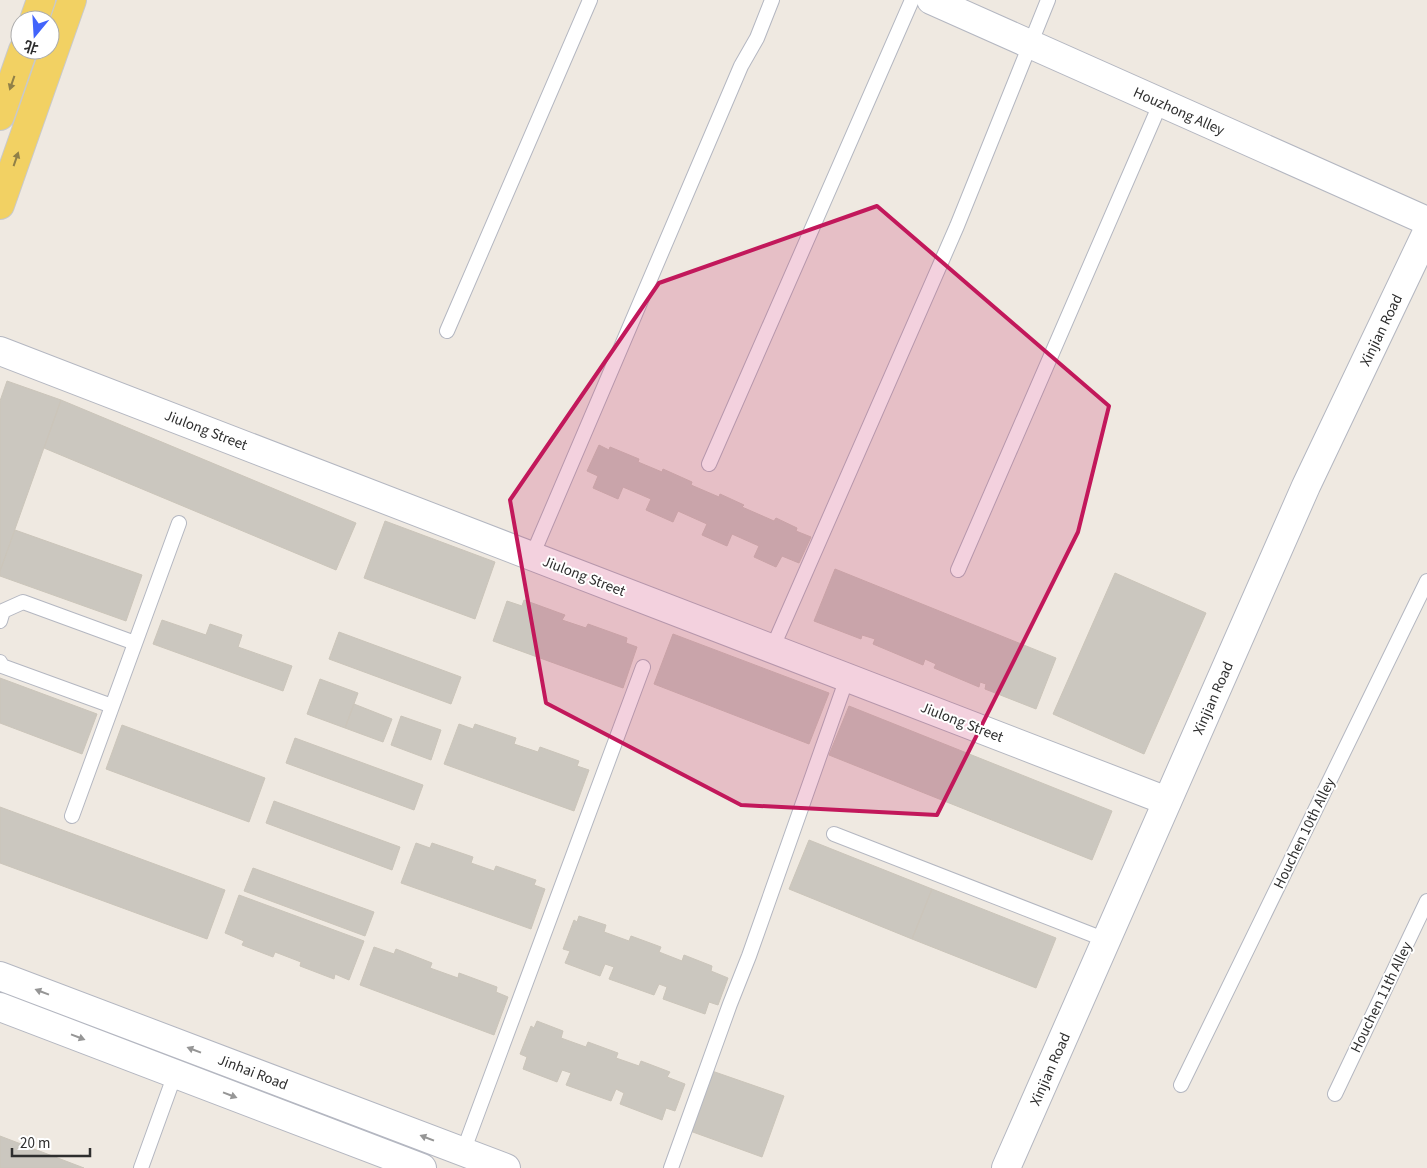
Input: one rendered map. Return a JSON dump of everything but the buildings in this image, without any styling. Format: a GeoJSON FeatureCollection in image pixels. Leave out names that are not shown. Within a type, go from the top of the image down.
{"type":"FeatureCollection","features":[{"type":"Feature","properties":{"kind":"main road"},"geometry":{"type":"LineString","coordinates":[[0,205],[72,0]]}},
{"type":"Feature","properties":{"kind":"main road"},"geometry":{"type":"LineString","coordinates":[[0,116],[20,60]]}},
{"type":"Feature","properties":{"kind":"street","name":"Houzhong Alley"},"geometry":{"type":"LineString","coordinates":[[931,0],[1427,221]]}},
{"type":"Feature","properties":{"kind":"street","name":"Xinjian Road"},"geometry":{"type":"LineString","coordinates":[[1006,1168],[1306,486],[1427,232]]}},
{"type":"Feature","properties":{"kind":"street","name":"Jiulong Street"},"geometry":{"type":"LineString","coordinates":[[0,351],[1168,801]]}},
{"type":"Feature","properties":{"kind":"street","name":"Jinhai Road"},"geometry":{"type":"LineString","coordinates":[[0,976],[506,1168]]}},
{"type":"Feature","properties":{"kind":"street","name":"Jinhai Road"},"geometry":{"type":"LineString","coordinates":[[0,1008],[422,1168]]}},
{"type":"Feature","properties":{"kind":"lane"},"geometry":{"type":"LineString","coordinates":[[447,331],[590,0]]}},
{"type":"Feature","properties":{"kind":"lane"},"geometry":{"type":"LineString","coordinates":[[532,556],[741,66],[757,38],[772,0]]}},
{"type":"Feature","properties":{"kind":"lane"},"geometry":{"type":"LineString","coordinates":[[709,464],[912,0]]}},
{"type":"Feature","properties":{"kind":"lane"},"geometry":{"type":"LineString","coordinates":[[772,648],[957,226],[1048,0]]}},
{"type":"Feature","properties":{"kind":"lane"},"geometry":{"type":"LineString","coordinates":[[958,570],[1161,102]]}},
{"type":"Feature","properties":{"kind":"lane"},"geometry":{"type":"LineString","coordinates":[[72,816],[179,524]]}},
{"type":"Feature","properties":{"kind":"lane","name":"Houchen 10th Alley"},"geometry":{"type":"LineString","coordinates":[[1181,1085],[1427,581]]}},
{"type":"Feature","properties":{"kind":"lane"},"geometry":{"type":"LineString","coordinates":[[0,621],[4,611],[23,602],[135,643]]}},
{"type":"Feature","properties":{"kind":"lane"},"geometry":{"type":"LineString","coordinates":[[0,662],[2,666],[112,706]]}},
{"type":"Feature","properties":{"kind":"lane"},"geometry":{"type":"LineString","coordinates":[[463,1152],[643,667]]}},
{"type":"Feature","properties":{"kind":"lane"},"geometry":{"type":"LineString","coordinates":[[671,1168],[749,956],[847,678]]}},
{"type":"Feature","properties":{"kind":"lane"},"geometry":{"type":"LineString","coordinates":[[834,834],[1106,940]]}},
{"type":"Feature","properties":{"kind":"lane","name":"Houchen 11th Alley"},"geometry":{"type":"LineString","coordinates":[[1335,1094],[1427,901]]}},
{"type":"Feature","properties":{"kind":"lane"},"geometry":{"type":"LineString","coordinates":[[141,1168],[175,1074]]}},
{"type":"Feature","properties":{"kind":"highlighted area"},"geometry":{"type":"Polygon","coordinates":[[[877,206],[1109,406],[1078,532],[937,815],[741,805],[546,703],[510,500],[659,283],[877,206]]]}}]}
